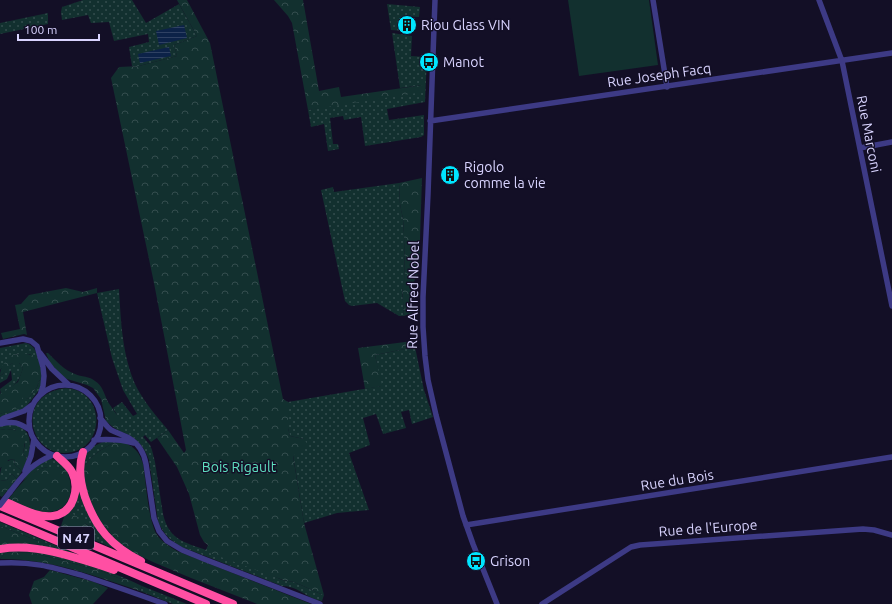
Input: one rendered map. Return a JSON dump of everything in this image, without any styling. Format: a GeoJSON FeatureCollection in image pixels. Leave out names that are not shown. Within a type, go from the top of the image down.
{"type":"FeatureCollection","features":[{"type":"Feature","properties":{"kind":"highway"},"geometry":{"type":"LineString","coordinates":[[83,452],[79,468],[80,478],[94,520],[103,533],[114,544],[146,563],[152,570]]}},
{"type":"Feature","properties":{"kind":"highway"},"geometry":{"type":"LineString","coordinates":[[0,500],[42,516],[52,516],[66,510],[74,498],[75,482],[71,470],[55,455]]}},
{"type":"Feature","properties":{"kind":"highway","name":"N 47"},"geometry":{"type":"LineString","coordinates":[[0,505],[233,604]]}},
{"type":"Feature","properties":{"kind":"highway","name":"N 47"},"geometry":{"type":"LineString","coordinates":[[0,517],[206,604]]}},
{"type":"Feature","properties":{"kind":"highway"},"geometry":{"type":"LineString","coordinates":[[0,549],[18,547],[42,549],[88,561],[128,575],[142,576]]}},
{"type":"Feature","properties":{"kind":"street","name":"Rue Alfred Nobel"},"geometry":{"type":"LineString","coordinates":[[435,0],[422,327],[428,380],[436,416],[466,526],[497,604]]}},
{"type":"Feature","properties":{"kind":"street"},"geometry":{"type":"LineString","coordinates":[[653,0],[667,87]]}},
{"type":"Feature","properties":{"kind":"street","name":"Rue Marconi"},"geometry":{"type":"LineString","coordinates":[[819,0],[842,61],[892,306]]}},
{"type":"Feature","properties":{"kind":"street","name":"Rue Joseph Facq"},"geometry":{"type":"LineString","coordinates":[[430,121],[892,53]]}},
{"type":"Feature","properties":{"kind":"street"},"geometry":{"type":"LineString","coordinates":[[860,148],[892,142]]}},
{"type":"Feature","properties":{"kind":"street"},"geometry":{"type":"LineString","coordinates":[[0,343],[23,338],[35,343],[39,352],[44,376],[40,395]]}},
{"type":"Feature","properties":{"kind":"street"},"geometry":{"type":"LineString","coordinates":[[39,352],[52,369],[69,385]]}},
{"type":"Feature","properties":{"kind":"street"},"geometry":{"type":"LineString","coordinates":[[0,421],[4,418],[24,411],[33,404],[40,395],[52,387],[69,385],[80,388],[89,394],[96,403],[100,418],[99,429],[94,440],[83,452],[69,456],[55,455],[42,449],[34,439],[30,430],[29,417],[33,404]]}},
{"type":"Feature","properties":{"kind":"street"},"geometry":{"type":"LineString","coordinates":[[100,418],[112,431],[130,438],[141,448],[145,456],[156,526],[167,542],[204,559],[320,604]]}},
{"type":"Feature","properties":{"kind":"street"},"geometry":{"type":"LineString","coordinates":[[0,424],[16,422],[30,430]]}},
{"type":"Feature","properties":{"kind":"street"},"geometry":{"type":"LineString","coordinates":[[24,473],[31,456],[34,439]]}},
{"type":"Feature","properties":{"kind":"street"},"geometry":{"type":"LineString","coordinates":[[94,440],[110,439],[136,444]]}},
{"type":"Feature","properties":{"kind":"street"},"geometry":{"type":"LineString","coordinates":[[0,505],[24,473],[37,462],[55,455]]}},
{"type":"Feature","properties":{"kind":"street","name":"Rue du Bois"},"geometry":{"type":"LineString","coordinates":[[466,526],[892,457]]}},
{"type":"Feature","properties":{"kind":"street","name":"Rue de l'Europe"},"geometry":{"type":"LineString","coordinates":[[542,604],[631,547],[640,545],[863,529],[874,530],[892,535]]}},
{"type":"Feature","properties":{"kind":"street"},"geometry":{"type":"LineString","coordinates":[[0,563],[34,563],[52,567],[106,583],[165,604]]}},
{"type":"Feature","properties":{"kind":"green space"},"geometry":{"type":"Polygon","coordinates":[[[83,0],[132,0],[146,23],[179,4],[197,36],[174,45],[177,56],[139,66],[132,66],[129,47],[149,42],[148,34],[114,41],[109,22],[91,23],[88,15],[62,20],[62,7],[83,0]]]}},
{"type":"Feature","properties":{"kind":"green space","name":"Bois Rigault"},"geometry":{"type":"Polygon","coordinates":[[[177,0],[187,0],[210,43],[283,399],[288,402],[288,428],[290,436],[304,439],[308,445],[293,456],[304,523],[324,595],[294,582],[283,580],[210,553],[208,545],[204,542],[200,535],[189,494],[177,467],[157,438],[168,430],[184,453],[186,450],[154,283],[111,78],[119,67],[139,66],[177,56],[174,45],[197,36],[177,0]]]}},
{"type":"Feature","properties":{"kind":"green space"},"geometry":{"type":"Polygon","coordinates":[[[274,0],[303,0],[319,91],[339,87],[341,97],[423,85],[423,92],[308,110],[292,23],[274,0]]]}},
{"type":"Feature","properties":{"kind":"green space"},"geometry":{"type":"Polygon","coordinates":[[[568,0],[649,0],[658,65],[579,76],[568,0]]]}},
{"type":"Feature","properties":{"kind":"green space"},"geometry":{"type":"Polygon","coordinates":[[[387,4],[420,7],[419,17],[403,16],[402,29],[404,29],[404,31],[391,30],[387,4]]]}},
{"type":"Feature","properties":{"kind":"green space"},"geometry":{"type":"Polygon","coordinates":[[[48,13],[48,24],[0,34],[0,23],[48,13]]]}},
{"type":"Feature","properties":{"kind":"green space"},"geometry":{"type":"Polygon","coordinates":[[[392,33],[412,36],[411,56],[427,57],[425,102],[387,109],[389,120],[424,115],[424,135],[421,137],[365,146],[361,117],[344,120],[343,116],[330,118],[333,144],[338,144],[339,149],[328,151],[324,124],[311,127],[308,110],[423,85],[400,88],[392,33]]]}},
{"type":"Feature","properties":{"kind":"green space"},"geometry":{"type":"Polygon","coordinates":[[[422,178],[419,270],[413,284],[412,313],[404,316],[402,287],[405,281],[404,234],[399,183],[422,178]]]}},
{"type":"Feature","properties":{"kind":"green space"},"geometry":{"type":"Polygon","coordinates":[[[399,183],[404,234],[405,282],[402,288],[404,316],[399,316],[377,303],[352,306],[345,301],[321,190],[333,187],[334,192],[399,183]]]}},
{"type":"Feature","properties":{"kind":"green space"},"geometry":{"type":"Polygon","coordinates":[[[66,288],[83,292],[97,288],[97,293],[23,312],[27,335],[24,334],[3,339],[1,333],[20,329],[15,305],[21,304],[29,295],[66,288]]]}},
{"type":"Feature","properties":{"kind":"green space"},"geometry":{"type":"Polygon","coordinates":[[[119,289],[123,339],[132,376],[137,388],[151,410],[168,430],[151,442],[145,435],[143,437],[150,445],[152,450],[163,514],[169,529],[173,535],[184,542],[206,550],[208,545],[282,580],[294,582],[324,595],[322,601],[312,598],[293,588],[282,586],[182,547],[170,539],[162,530],[158,521],[149,460],[138,441],[130,435],[119,431],[117,415],[113,408],[122,402],[133,416],[137,414],[123,390],[112,358],[97,293],[119,289]]]}},
{"type":"Feature","properties":{"kind":"green space"},"geometry":{"type":"Polygon","coordinates":[[[413,341],[415,347],[375,355],[382,386],[365,389],[358,348],[413,341]]]}},
{"type":"Feature","properties":{"kind":"green space"},"geometry":{"type":"Polygon","coordinates":[[[26,343],[34,348],[40,364],[30,354],[15,354],[0,370],[0,348],[26,343]]]}},
{"type":"Feature","properties":{"kind":"green space"},"geometry":{"type":"Polygon","coordinates":[[[415,347],[424,390],[433,417],[412,424],[409,410],[401,412],[406,428],[383,434],[376,414],[363,418],[370,445],[349,453],[369,510],[337,513],[304,523],[293,455],[304,439],[290,436],[288,428],[288,402],[381,386],[375,355],[415,347]]]}},
{"type":"Feature","properties":{"kind":"green space"},"geometry":{"type":"Polygon","coordinates":[[[46,353],[48,353],[67,370],[77,375],[91,378],[100,385],[108,402],[123,422],[119,431],[106,421],[101,399],[93,388],[67,379],[61,375],[50,363],[46,353]]]}},
{"type":"Feature","properties":{"kind":"green space"},"geometry":{"type":"Polygon","coordinates":[[[14,354],[28,354],[35,356],[40,364],[42,378],[28,399],[23,397],[16,409],[0,414],[0,393],[1,394],[18,382],[23,368],[19,363],[11,364],[0,376],[1,369],[4,364],[14,354]]]}},
{"type":"Feature","properties":{"kind":"green space"},"geometry":{"type":"Polygon","coordinates":[[[13,363],[19,363],[23,368],[21,374],[15,384],[1,395],[0,389],[12,380],[11,370],[7,379],[0,383],[0,376],[3,374],[7,366],[13,363]]]}},
{"type":"Feature","properties":{"kind":"green space"},"geometry":{"type":"Polygon","coordinates":[[[42,378],[39,390],[25,408],[0,418],[0,414],[16,408],[23,396],[28,399],[42,378]]]}},
{"type":"Feature","properties":{"kind":"green space"},"geometry":{"type":"Polygon","coordinates":[[[66,388],[83,393],[95,410],[95,431],[83,448],[72,452],[58,452],[46,447],[38,439],[33,428],[33,416],[37,404],[46,395],[66,388]]]}},
{"type":"Feature","properties":{"kind":"green space"},"geometry":{"type":"Polygon","coordinates":[[[14,424],[22,428],[28,436],[30,448],[27,460],[23,453],[25,444],[15,430],[0,430],[0,426],[14,424]]]}},
{"type":"Feature","properties":{"kind":"green space"},"geometry":{"type":"Polygon","coordinates":[[[6,429],[21,432],[23,435],[25,442],[23,453],[27,460],[22,471],[14,464],[15,459],[8,460],[6,467],[1,467],[0,469],[0,430],[6,429]]]}},
{"type":"Feature","properties":{"kind":"green space"},"geometry":{"type":"Polygon","coordinates":[[[105,441],[120,441],[111,444],[98,452],[85,465],[81,466],[84,456],[88,451],[105,441]]]}},
{"type":"Feature","properties":{"kind":"green space"},"geometry":{"type":"Polygon","coordinates":[[[120,441],[135,449],[140,455],[143,464],[151,520],[157,535],[163,542],[177,551],[311,604],[257,604],[153,562],[134,553],[117,541],[103,525],[94,509],[86,489],[81,466],[85,465],[98,452],[111,444],[120,441]]]}},
{"type":"Feature","properties":{"kind":"green space"},"geometry":{"type":"Polygon","coordinates":[[[15,459],[14,464],[22,471],[17,479],[12,474],[7,480],[0,481],[0,472],[4,463],[15,459]]]}},
{"type":"Feature","properties":{"kind":"green space"},"geometry":{"type":"Polygon","coordinates":[[[51,459],[59,461],[66,470],[52,467],[43,468],[23,481],[38,463],[51,459]]]}},
{"type":"Feature","properties":{"kind":"green space"},"geometry":{"type":"Polygon","coordinates":[[[48,467],[56,467],[66,470],[71,485],[70,493],[65,505],[53,512],[44,512],[30,509],[8,500],[30,475],[36,471],[48,467]]]}},
{"type":"Feature","properties":{"kind":"green space"},"geometry":{"type":"Polygon","coordinates":[[[12,474],[17,479],[2,497],[0,496],[0,481],[7,480],[12,474]]]}},
{"type":"Feature","properties":{"kind":"green space"},"geometry":{"type":"Polygon","coordinates":[[[78,487],[114,546],[113,548],[94,540],[96,532],[68,511],[78,487]]]}},
{"type":"Feature","properties":{"kind":"green space"},"geometry":{"type":"Polygon","coordinates":[[[68,511],[84,521],[97,532],[94,540],[61,526],[65,514],[68,511]]]}},
{"type":"Feature","properties":{"kind":"green space"},"geometry":{"type":"Polygon","coordinates":[[[0,522],[76,554],[38,546],[38,541],[0,526],[0,522]]]}},
{"type":"Feature","properties":{"kind":"green space"},"geometry":{"type":"Polygon","coordinates":[[[0,526],[38,541],[38,546],[0,546],[0,526]]]}},
{"type":"Feature","properties":{"kind":"green space"},"geometry":{"type":"Polygon","coordinates":[[[0,551],[42,551],[95,566],[127,579],[118,578],[104,572],[32,553],[6,552],[0,559],[0,551]]]}},
{"type":"Feature","properties":{"kind":"green space"},"geometry":{"type":"Polygon","coordinates":[[[6,552],[32,553],[57,559],[104,572],[118,578],[127,579],[142,586],[140,591],[89,574],[36,561],[0,559],[6,552]]]}},
{"type":"Feature","properties":{"kind":"green space"},"geometry":{"type":"Polygon","coordinates":[[[50,570],[94,582],[108,588],[93,604],[32,604],[29,595],[34,581],[44,577],[50,570]]]}},
{"type":"Feature","properties":{"kind":"green space"},"geometry":{"type":"Polygon","coordinates":[[[142,586],[187,604],[173,604],[140,591],[142,586]]]}},
{"type":"Feature","properties":{"kind":"water"},"geometry":{"type":"Polygon","coordinates":[[[184,25],[187,38],[159,45],[156,31],[184,25]]]}},
{"type":"Feature","properties":{"kind":"water"},"geometry":{"type":"Polygon","coordinates":[[[169,47],[171,56],[140,63],[138,54],[169,47]]]}},
{"type":"Feature","properties":{"kind":"place","name":"Riou Glass VIN"},"geometry":{"type":"Point","coordinates":[407,25]}},
{"type":"Feature","properties":{"kind":"place","name":"Manot"},"geometry":{"type":"Point","coordinates":[429,62]}},
{"type":"Feature","properties":{"kind":"place","name":"Rigolo comme la vie"},"geometry":{"type":"Point","coordinates":[450,175]}},
{"type":"Feature","properties":{"kind":"place","name":"Grison"},"geometry":{"type":"Point","coordinates":[476,561]}}]}
